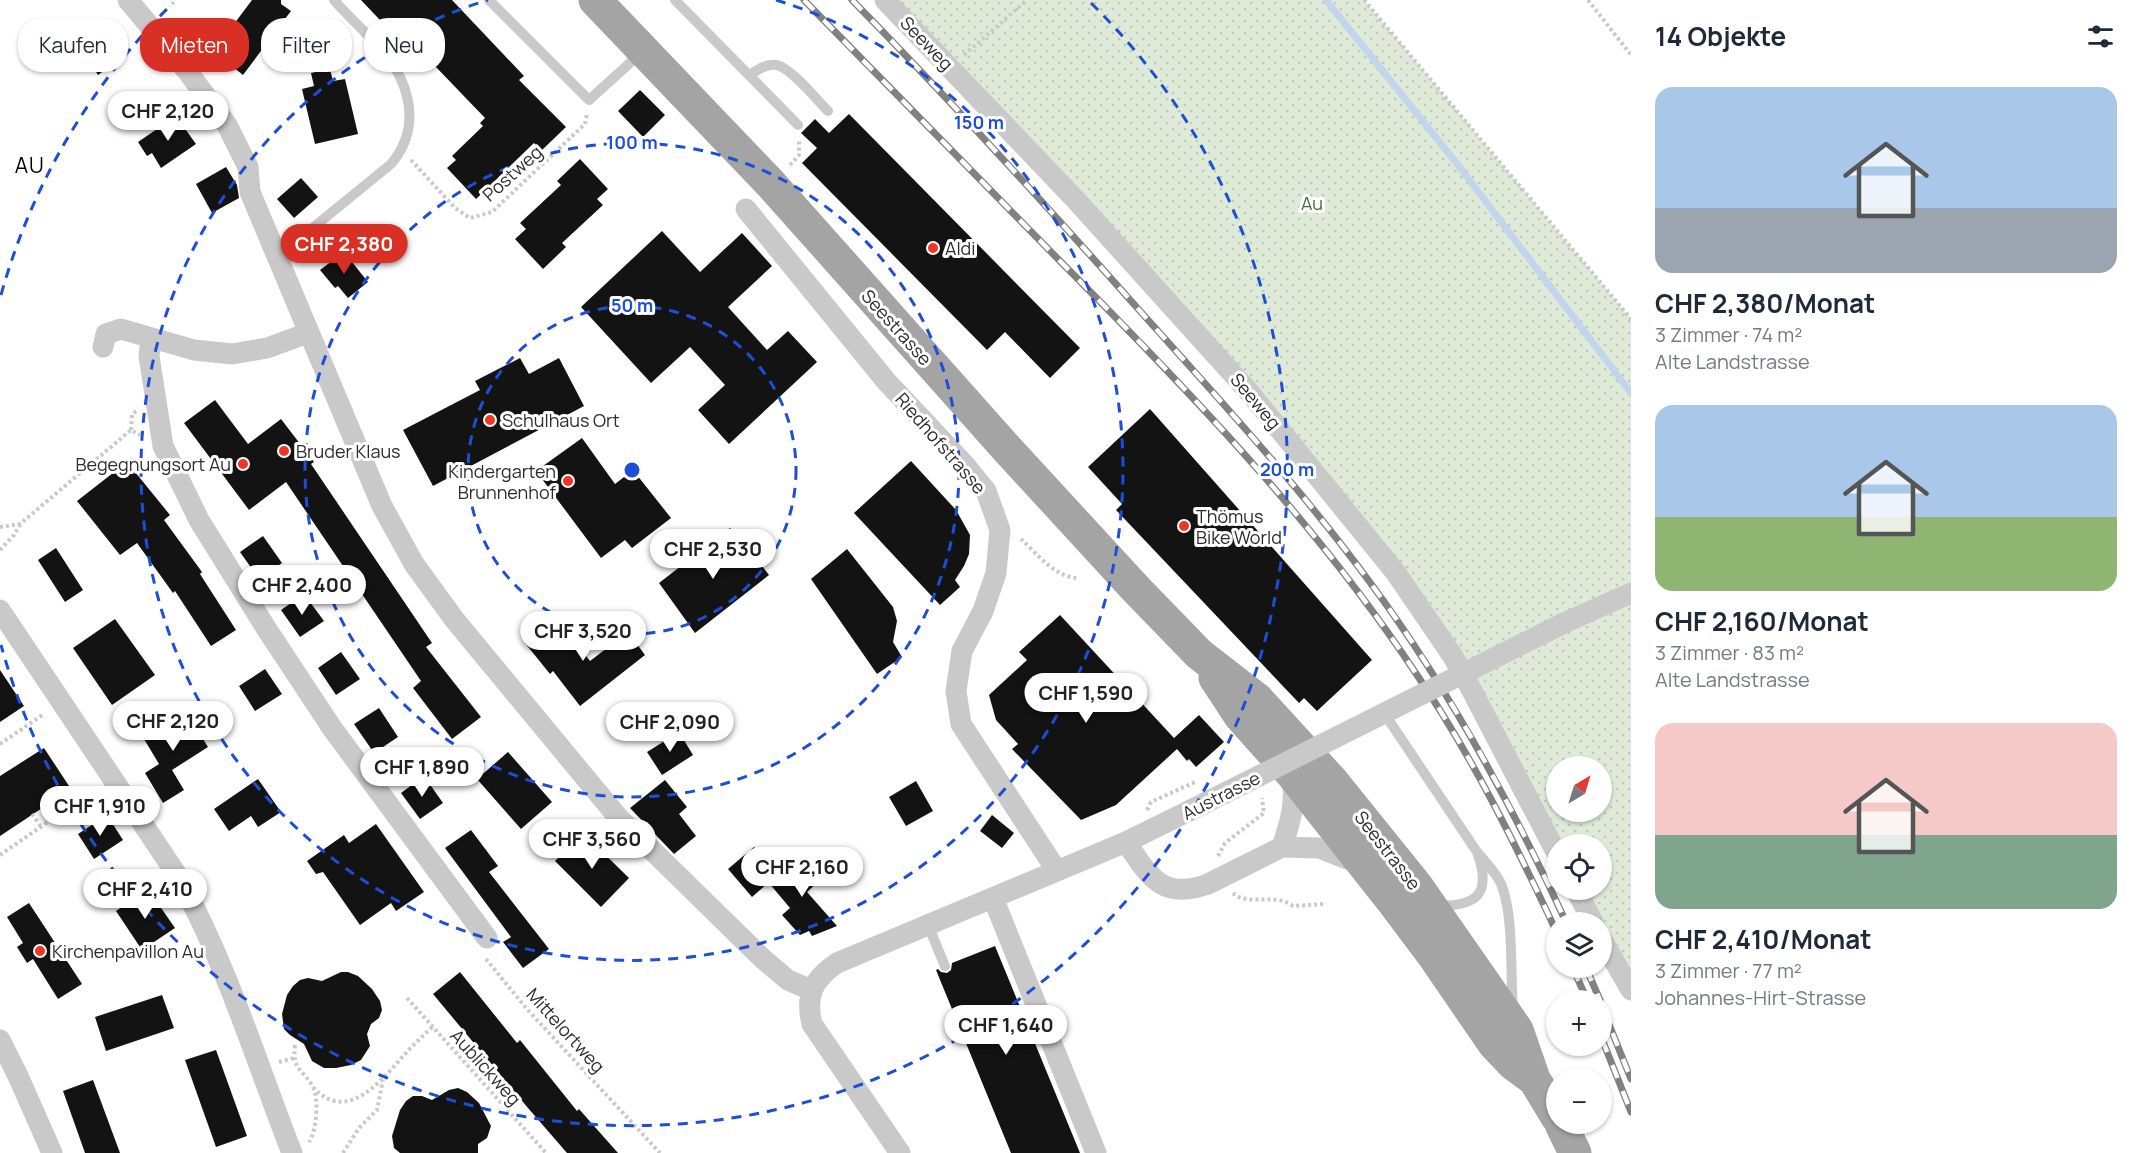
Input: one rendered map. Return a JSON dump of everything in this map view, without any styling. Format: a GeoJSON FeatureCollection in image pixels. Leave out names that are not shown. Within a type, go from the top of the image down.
{"type":"FeatureCollection","features":[{"type":"Feature","properties":{"kind":"main road","name":"Seestrasse"},"geometry":{"type":"LineString","coordinates":[[602,2],[643,51],[771,184],[1008,450],[1198,654],[1240,716],[1292,774],[1433,955],[1494,1044],[1513,1064],[1534,1079]]}},
{"type":"Feature","properties":{"kind":"main road","name":"Seestrasse"},"geometry":{"type":"LineString","coordinates":[[1198,654],[1257,699],[1360,815],[1431,906],[1517,1030],[1534,1079],[1546,1099]]}},
{"type":"Feature","properties":{"kind":"main road"},"geometry":{"type":"LineString","coordinates":[[1566,1134],[1575,1153]]}},
{"type":"Feature","properties":{"kind":"street"},"geometry":{"type":"LineString","coordinates":[[128,0],[188,72],[227,125],[248,167],[250,192],[308,333],[382,506],[414,564],[454,619],[617,816],[763,959],[788,980],[811,990],[808,1010],[812,1024],[900,1153]]}},
{"type":"Feature","properties":{"kind":"street","name":"Seeweg"},"geometry":{"type":"LineString","coordinates":[[885,0],[1075,199],[1250,393],[1396,573],[1463,675],[1546,834]]}},
{"type":"Feature","properties":{"kind":"street","name":"Riedhofstrasse"},"geometry":{"type":"LineString","coordinates":[[746,209],[886,381],[964,464],[986,491],[1000,530],[996,573],[983,612],[962,651],[956,691],[961,724],[1057,871]]}},
{"type":"Feature","properties":{"kind":"street"},"geometry":{"type":"LineString","coordinates":[[103,347],[106,334],[121,329],[194,350],[232,354],[267,348],[308,333]]}},
{"type":"Feature","properties":{"kind":"street"},"geometry":{"type":"LineString","coordinates":[[151,338],[149,356],[163,446],[199,520],[332,728],[484,946]]}},
{"type":"Feature","properties":{"kind":"street","name":"Austrasse"},"geometry":{"type":"LineString","coordinates":[[811,990],[828,969],[837,963],[1126,842],[1564,622],[1631,593]]}},
{"type":"Feature","properties":{"kind":"street"},"geometry":{"type":"LineString","coordinates":[[0,610],[178,878],[198,914],[298,1149]]}},
{"type":"Feature","properties":{"kind":"street"},"geometry":{"type":"LineString","coordinates":[[1282,847],[1292,816],[1295,796],[1292,774]]}},
{"type":"Feature","properties":{"kind":"street"},"geometry":{"type":"LineString","coordinates":[[1126,842],[1148,875],[1159,883],[1179,890],[1208,884],[1282,847],[1319,848],[1365,866]]}},
{"type":"Feature","properties":{"kind":"street"},"geometry":{"type":"LineString","coordinates":[[993,898],[1096,1153]]}},
{"type":"Feature","properties":{"kind":"street"},"geometry":{"type":"LineString","coordinates":[[1612,957],[1631,990]]}},
{"type":"Feature","properties":{"kind":"street"},"geometry":{"type":"LineString","coordinates":[[0,1040],[52,1153]]}},
{"type":"Feature","properties":{"kind":"lane"},"geometry":{"type":"LineString","coordinates":[[277,256],[391,164],[402,151],[407,139],[411,115],[404,85],[390,60],[333,0]]}},
{"type":"Feature","properties":{"kind":"lane"},"geometry":{"type":"LineString","coordinates":[[489,0],[589,100],[643,51]]}},
{"type":"Feature","properties":{"kind":"lane"},"geometry":{"type":"LineString","coordinates":[[675,0],[798,125]]}},
{"type":"Feature","properties":{"kind":"lane"},"geometry":{"type":"LineString","coordinates":[[750,75],[763,66],[776,65],[789,72],[828,111]]}},
{"type":"Feature","properties":{"kind":"lane"},"geometry":{"type":"LineString","coordinates":[[1384,713],[1477,852],[1494,871],[1501,886],[1507,906],[1513,1006],[1517,1030]]}},
{"type":"Feature","properties":{"kind":"lane"},"geometry":{"type":"LineString","coordinates":[[1431,906],[1469,903],[1479,895],[1483,880],[1482,866],[1477,852]]}},
{"type":"Feature","properties":{"kind":"lane"},"geometry":{"type":"LineString","coordinates":[[928,925],[945,966]]}},
{"type":"Feature","properties":{"kind":"path"},"geometry":{"type":"LineString","coordinates":[[978,42],[1028,0]]}},
{"type":"Feature","properties":{"kind":"path"},"geometry":{"type":"LineString","coordinates":[[1364,0],[1631,319]]}},
{"type":"Feature","properties":{"kind":"path"},"geometry":{"type":"LineString","coordinates":[[1588,0],[1631,55]]}},
{"type":"Feature","properties":{"kind":"path","name":"Postweg"},"geometry":{"type":"LineString","coordinates":[[410,159],[455,208],[470,218],[480,217],[492,212],[585,124],[589,100]]}},
{"type":"Feature","properties":{"kind":"path"},"geometry":{"type":"LineString","coordinates":[[785,170],[800,155],[798,125]]}},
{"type":"Feature","properties":{"kind":"path"},"geometry":{"type":"LineString","coordinates":[[0,550],[14,535],[20,524],[131,430],[132,414]]}},
{"type":"Feature","properties":{"kind":"path"},"geometry":{"type":"LineString","coordinates":[[131,430],[139,434],[152,449],[163,446]]}},
{"type":"Feature","properties":{"kind":"path"},"geometry":{"type":"LineString","coordinates":[[0,526],[20,524]]}},
{"type":"Feature","properties":{"kind":"path"},"geometry":{"type":"LineString","coordinates":[[1000,530],[1016,534],[1052,566],[1070,578],[1078,578]]}},
{"type":"Feature","properties":{"kind":"path"},"geometry":{"type":"LineString","coordinates":[[0,744],[61,703]]}},
{"type":"Feature","properties":{"kind":"path"},"geometry":{"type":"LineString","coordinates":[[0,855],[112,778]]}},
{"type":"Feature","properties":{"kind":"path"},"geometry":{"type":"LineString","coordinates":[[32,814],[41,827]]}},
{"type":"Feature","properties":{"kind":"path","name":"Mittelortweg"},"geometry":{"type":"LineString","coordinates":[[484,946],[526,1008],[660,1153]]}},
{"type":"Feature","properties":{"kind":"path","name":"Aublickweg"},"geometry":{"type":"LineString","coordinates":[[407,998],[546,1153]]}},
{"type":"Feature","properties":{"kind":"path"},"geometry":{"type":"LineString","coordinates":[[295,1045],[294,1058],[302,1075],[320,1095],[330,1100],[344,1101],[358,1099],[383,1080],[406,1052],[432,1027]]}},
{"type":"Feature","properties":{"kind":"path"},"geometry":{"type":"LineString","coordinates":[[273,1064],[294,1058]]}},
{"type":"Feature","properties":{"kind":"path"},"geometry":{"type":"LineString","coordinates":[[343,1153],[359,1128],[378,1110],[383,1080]]}},
{"type":"Feature","properties":{"kind":"path"},"geometry":{"type":"LineString","coordinates":[[298,1149],[310,1140],[315,1128],[316,1109],[313,1087]]}},
{"type":"Feature","properties":{"kind":"green space","name":"Au"},"geometry":{"type":"Polygon","coordinates":[[[885,0],[1364,0],[1631,319],[1631,990],[1612,957],[1612,912],[1594,912],[1584,900],[1612,900],[1612,834],[1551,834],[1469,685],[1250,393],[885,0]]]}},
{"type":"Feature","properties":{"kind":"building"},"geometry":{"type":"Polygon","coordinates":[[[252,0],[281,0],[281,4],[291,11],[286,18],[261,18],[261,51],[249,67],[249,18],[238,18],[252,0]]]}},
{"type":"Feature","properties":{"kind":"building"},"geometry":{"type":"Polygon","coordinates":[[[361,0],[452,0],[524,76],[519,80],[566,127],[541,151],[534,143],[476,199],[447,168],[456,160],[452,156],[483,126],[480,123],[485,118],[441,72],[445,72],[445,18],[378,18],[361,0]]]}},
{"type":"Feature","properties":{"kind":"building"},"geometry":{"type":"Polygon","coordinates":[[[331,72],[333,81],[345,79],[358,134],[315,144],[302,89],[314,86],[311,73],[331,72]]]}},
{"type":"Feature","properties":{"kind":"building"},"geometry":{"type":"Polygon","coordinates":[[[640,90],[665,115],[643,137],[618,111],[640,90]]]}},
{"type":"Feature","properties":{"kind":"building","name":"Aldi"},"geometry":{"type":"Polygon","coordinates":[[[849,114],[1080,348],[1050,378],[1005,332],[987,350],[802,163],[817,148],[801,133],[815,119],[829,133],[849,114]]]}},
{"type":"Feature","properties":{"kind":"building"},"geometry":{"type":"Polygon","coordinates":[[[176,116],[196,144],[161,168],[152,153],[147,156],[138,142],[176,116]]]}},
{"type":"Feature","properties":{"kind":"building"},"geometry":{"type":"Polygon","coordinates":[[[580,159],[608,189],[597,199],[603,205],[562,243],[566,247],[543,269],[515,239],[526,229],[520,223],[561,185],[557,181],[580,159]]]}},
{"type":"Feature","properties":{"kind":"building"},"geometry":{"type":"Polygon","coordinates":[[[226,167],[237,185],[239,198],[212,213],[196,184],[226,167]]]}},
{"type":"Feature","properties":{"kind":"building"},"geometry":{"type":"Polygon","coordinates":[[[301,178],[318,197],[294,218],[277,199],[301,178]]]}},
{"type":"Feature","properties":{"kind":"building"},"geometry":{"type":"Polygon","coordinates":[[[662,231],[700,272],[742,233],[772,266],[728,307],[767,350],[788,331],[817,362],[729,444],[698,410],[725,385],[690,347],[651,383],[581,307],[662,231]]]}},
{"type":"Feature","properties":{"kind":"building"},"geometry":{"type":"Polygon","coordinates":[[[344,252],[368,282],[348,298],[338,286],[335,288],[320,270],[344,252]]]}},
{"type":"Feature","properties":{"kind":"building","name":"Schulhaus Ort"},"geometry":{"type":"Polygon","coordinates":[[[520,358],[529,374],[559,358],[584,406],[433,486],[403,430],[480,390],[475,381],[520,358]]]}},
{"type":"Feature","properties":{"kind":"building"},"geometry":{"type":"Polygon","coordinates":[[[215,400],[248,444],[281,419],[314,462],[311,464],[432,643],[426,647],[481,717],[452,739],[413,688],[421,681],[286,482],[249,510],[184,423],[215,400]]]}},
{"type":"Feature","properties":{"kind":"building"},"geometry":{"type":"Polygon","coordinates":[[[1150,409],[1372,660],[1317,711],[1304,698],[1299,703],[1116,510],[1122,504],[1088,467],[1150,409]]]}},
{"type":"Feature","properties":{"kind":"building"},"geometry":{"type":"Polygon","coordinates":[[[582,438],[615,484],[633,470],[671,518],[632,548],[625,540],[601,558],[536,471],[582,438]]]}},
{"type":"Feature","properties":{"kind":"building"},"geometry":{"type":"Polygon","coordinates":[[[911,461],[956,510],[970,535],[969,554],[955,580],[960,587],[940,605],[854,513],[911,461]]]}},
{"type":"Feature","properties":{"kind":"building"},"geometry":{"type":"Polygon","coordinates":[[[127,462],[170,515],[164,520],[202,572],[200,574],[236,630],[211,646],[175,591],[173,593],[137,543],[120,555],[77,501],[127,462]]]}},
{"type":"Feature","properties":{"kind":"building"},"geometry":{"type":"Polygon","coordinates":[[[730,528],[769,575],[695,633],[659,583],[730,528]]]}},
{"type":"Feature","properties":{"kind":"building"},"geometry":{"type":"Polygon","coordinates":[[[263,536],[282,563],[259,579],[240,552],[263,536]]]}},
{"type":"Feature","properties":{"kind":"building"},"geometry":{"type":"Polygon","coordinates":[[[56,548],[83,590],[65,602],[38,560],[56,548]]]}},
{"type":"Feature","properties":{"kind":"building"},"geometry":{"type":"Polygon","coordinates":[[[847,549],[893,607],[897,621],[893,642],[902,657],[877,674],[811,579],[847,549]]]}},
{"type":"Feature","properties":{"kind":"building"},"geometry":{"type":"Polygon","coordinates":[[[304,594],[324,621],[300,637],[281,610],[304,594]]]}},
{"type":"Feature","properties":{"kind":"building"},"geometry":{"type":"Polygon","coordinates":[[[1060,615],[1174,738],[1199,715],[1224,742],[1196,767],[1189,759],[1187,761],[1177,749],[1116,805],[1081,820],[1012,749],[1018,744],[996,720],[989,695],[1027,660],[1019,652],[1060,615]]]}},
{"type":"Feature","properties":{"kind":"building"},"geometry":{"type":"Polygon","coordinates":[[[115,619],[155,675],[112,705],[73,648],[115,619]]]}},
{"type":"Feature","properties":{"kind":"building"},"geometry":{"type":"Polygon","coordinates":[[[550,623],[569,647],[575,642],[590,661],[628,632],[645,655],[580,706],[553,671],[550,674],[525,643],[550,623]]]}},
{"type":"Feature","properties":{"kind":"building"},"geometry":{"type":"Polygon","coordinates":[[[341,652],[360,679],[336,695],[318,668],[341,652]]]}},
{"type":"Feature","properties":{"kind":"building"},"geometry":{"type":"Polygon","coordinates":[[[265,669],[282,694],[255,711],[239,686],[265,669]]]}},
{"type":"Feature","properties":{"kind":"building"},"geometry":{"type":"Polygon","coordinates":[[[0,670],[24,706],[0,722],[0,670]]]}},
{"type":"Feature","properties":{"kind":"building"},"geometry":{"type":"Polygon","coordinates":[[[183,707],[208,747],[172,770],[184,790],[163,803],[145,773],[159,764],[144,739],[166,726],[162,720],[183,707]]]}},
{"type":"Feature","properties":{"kind":"building"},"geometry":{"type":"Polygon","coordinates":[[[379,708],[398,737],[374,753],[354,724],[379,708]]]}},
{"type":"Feature","properties":{"kind":"building"},"geometry":{"type":"Polygon","coordinates":[[[679,732],[693,755],[662,775],[647,752],[679,732]]]}},
{"type":"Feature","properties":{"kind":"building"},"geometry":{"type":"Polygon","coordinates":[[[44,748],[71,789],[0,836],[0,776],[44,748]]]}},
{"type":"Feature","properties":{"kind":"building"},"geometry":{"type":"Polygon","coordinates":[[[508,752],[552,802],[521,829],[477,779],[508,752]]]}},
{"type":"Feature","properties":{"kind":"building"},"geometry":{"type":"Polygon","coordinates":[[[424,776],[443,803],[420,819],[401,793],[424,776]]]}},
{"type":"Feature","properties":{"kind":"building"},"geometry":{"type":"Polygon","coordinates":[[[258,779],[281,812],[258,827],[251,816],[229,831],[214,809],[258,779]]]}},
{"type":"Feature","properties":{"kind":"building"},"geometry":{"type":"Polygon","coordinates":[[[665,780],[687,807],[679,814],[696,836],[674,854],[630,808],[665,780]]]}},
{"type":"Feature","properties":{"kind":"building"},"geometry":{"type":"Polygon","coordinates":[[[916,781],[933,811],[906,826],[889,797],[916,781]]]}},
{"type":"Feature","properties":{"kind":"building"},"geometry":{"type":"Polygon","coordinates":[[[107,815],[123,840],[94,859],[78,834],[107,815]]]}},
{"type":"Feature","properties":{"kind":"building"},"geometry":{"type":"Polygon","coordinates":[[[992,815],[1014,833],[1002,848],[980,831],[992,815]]]}},
{"type":"Feature","properties":{"kind":"building"},"geometry":{"type":"Polygon","coordinates":[[[376,824],[424,892],[396,911],[391,903],[360,925],[323,872],[316,874],[307,861],[344,835],[349,843],[376,824]]]}},
{"type":"Feature","properties":{"kind":"building"},"geometry":{"type":"Polygon","coordinates":[[[471,830],[498,866],[489,872],[549,949],[523,968],[503,942],[511,937],[445,848],[471,830]]]}},
{"type":"Feature","properties":{"kind":"building"},"geometry":{"type":"Polygon","coordinates":[[[583,833],[629,878],[601,907],[555,861],[583,833]]]}},
{"type":"Feature","properties":{"kind":"building"},"geometry":{"type":"Polygon","coordinates":[[[754,847],[778,874],[752,897],[728,869],[754,847]]]}},
{"type":"Feature","properties":{"kind":"building"},"geometry":{"type":"Polygon","coordinates":[[[802,854],[822,878],[807,892],[837,926],[812,936],[809,931],[800,935],[782,915],[790,908],[769,883],[802,854]]]}},
{"type":"Feature","properties":{"kind":"building"},"geometry":{"type":"Polygon","coordinates":[[[148,889],[175,928],[142,950],[116,911],[148,889]]]}},
{"type":"Feature","properties":{"kind":"building","name":"Kirchenpavillon Au"},"geometry":{"type":"Polygon","coordinates":[[[29,903],[82,984],[58,999],[33,959],[27,963],[17,947],[23,943],[7,917],[29,903]]]}},
{"type":"Feature","properties":{"kind":"building"},"geometry":{"type":"Polygon","coordinates":[[[995,946],[1080,1153],[1011,1153],[936,970],[947,973],[951,970],[952,963],[995,946]]]}},
{"type":"Feature","properties":{"kind":"building"},"geometry":{"type":"Polygon","coordinates":[[[341,972],[358,976],[372,989],[380,1001],[382,1010],[379,1018],[371,1024],[367,1034],[370,1046],[361,1060],[351,1065],[324,1068],[312,1061],[304,1044],[284,1029],[282,1014],[287,995],[300,980],[308,978],[322,981],[341,972]]]}},
{"type":"Feature","properties":{"kind":"building"},"geometry":{"type":"Polygon","coordinates":[[[460,972],[517,1043],[520,1040],[577,1111],[579,1109],[618,1153],[567,1153],[433,994],[460,972]]]}},
{"type":"Feature","properties":{"kind":"building"},"geometry":{"type":"Polygon","coordinates":[[[162,995],[174,1028],[106,1051],[95,1017],[162,995]]]}},
{"type":"Feature","properties":{"kind":"building"},"geometry":{"type":"Polygon","coordinates":[[[216,1050],[247,1136],[216,1147],[185,1060],[216,1050]]]}},
{"type":"Feature","properties":{"kind":"building"},"geometry":{"type":"Polygon","coordinates":[[[93,1080],[120,1153],[85,1153],[63,1091],[93,1080]]]}},
{"type":"Feature","properties":{"kind":"building"},"geometry":{"type":"Polygon","coordinates":[[[458,1088],[467,1092],[479,1103],[491,1126],[487,1138],[478,1144],[478,1153],[400,1153],[394,1148],[392,1136],[400,1110],[406,1101],[413,1096],[422,1096],[432,1100],[449,1090],[458,1088]]]}},
{"type":"Feature","properties":{"kind":"waterway"},"geometry":{"type":"LineString","coordinates":[[1326,0],[1458,165],[1631,393]]}},
{"type":"Feature","properties":{"kind":"railway"},"geometry":{"type":"LineString","coordinates":[[804,0],[1154,357],[1292,509],[1376,616],[1435,703],[1508,832],[1547,912]]}},
{"type":"Feature","properties":{"kind":"railway"},"geometry":{"type":"LineString","coordinates":[[852,0],[1069,232],[1258,443],[1315,511],[1398,621],[1452,704],[1523,833],[1561,912]]}},
{"type":"Feature","properties":{"kind":"railway"},"geometry":{"type":"LineString","coordinates":[[1577,978],[1583,990]]}},
{"type":"Feature","properties":{"kind":"railway"},"geometry":{"type":"LineString","coordinates":[[1590,978],[1596,990]]}},
{"type":"Feature","properties":{"kind":"railway"},"geometry":{"type":"LineString","coordinates":[[1612,1032],[1631,1079]]}},
{"type":"Feature","properties":{"kind":"railway"},"geometry":{"type":"LineString","coordinates":[[1609,1056],[1631,1112]]}},
{"type":"Feature","properties":{"kind":"place","name":"Aldi"},"geometry":{"type":"Point","coordinates":[933,248]}},
{"type":"Feature","properties":{"kind":"place","name":"Schulhaus Ort"},"geometry":{"type":"Point","coordinates":[490,420]}},
{"type":"Feature","properties":{"kind":"place","name":"Bruder Klaus"},"geometry":{"type":"Point","coordinates":[284,451]}},
{"type":"Feature","properties":{"kind":"place","name":"Begegnungsort Au"},"geometry":{"type":"Point","coordinates":[243,464]}},
{"type":"Feature","properties":{"kind":"place","name":"Kindergarten Brunnenhof"},"geometry":{"type":"Point","coordinates":[568,481]}},
{"type":"Feature","properties":{"kind":"place","name":"Thömus Bike World"},"geometry":{"type":"Point","coordinates":[1184,526]}},
{"type":"Feature","properties":{"kind":"place","name":"Kirchenpavillon Au"},"geometry":{"type":"Point","coordinates":[40,951]}},
{"type":"Feature","properties":{"kind":"district","name":"AU"},"geometry":{"type":"Point","coordinates":[30,165]}}]}
